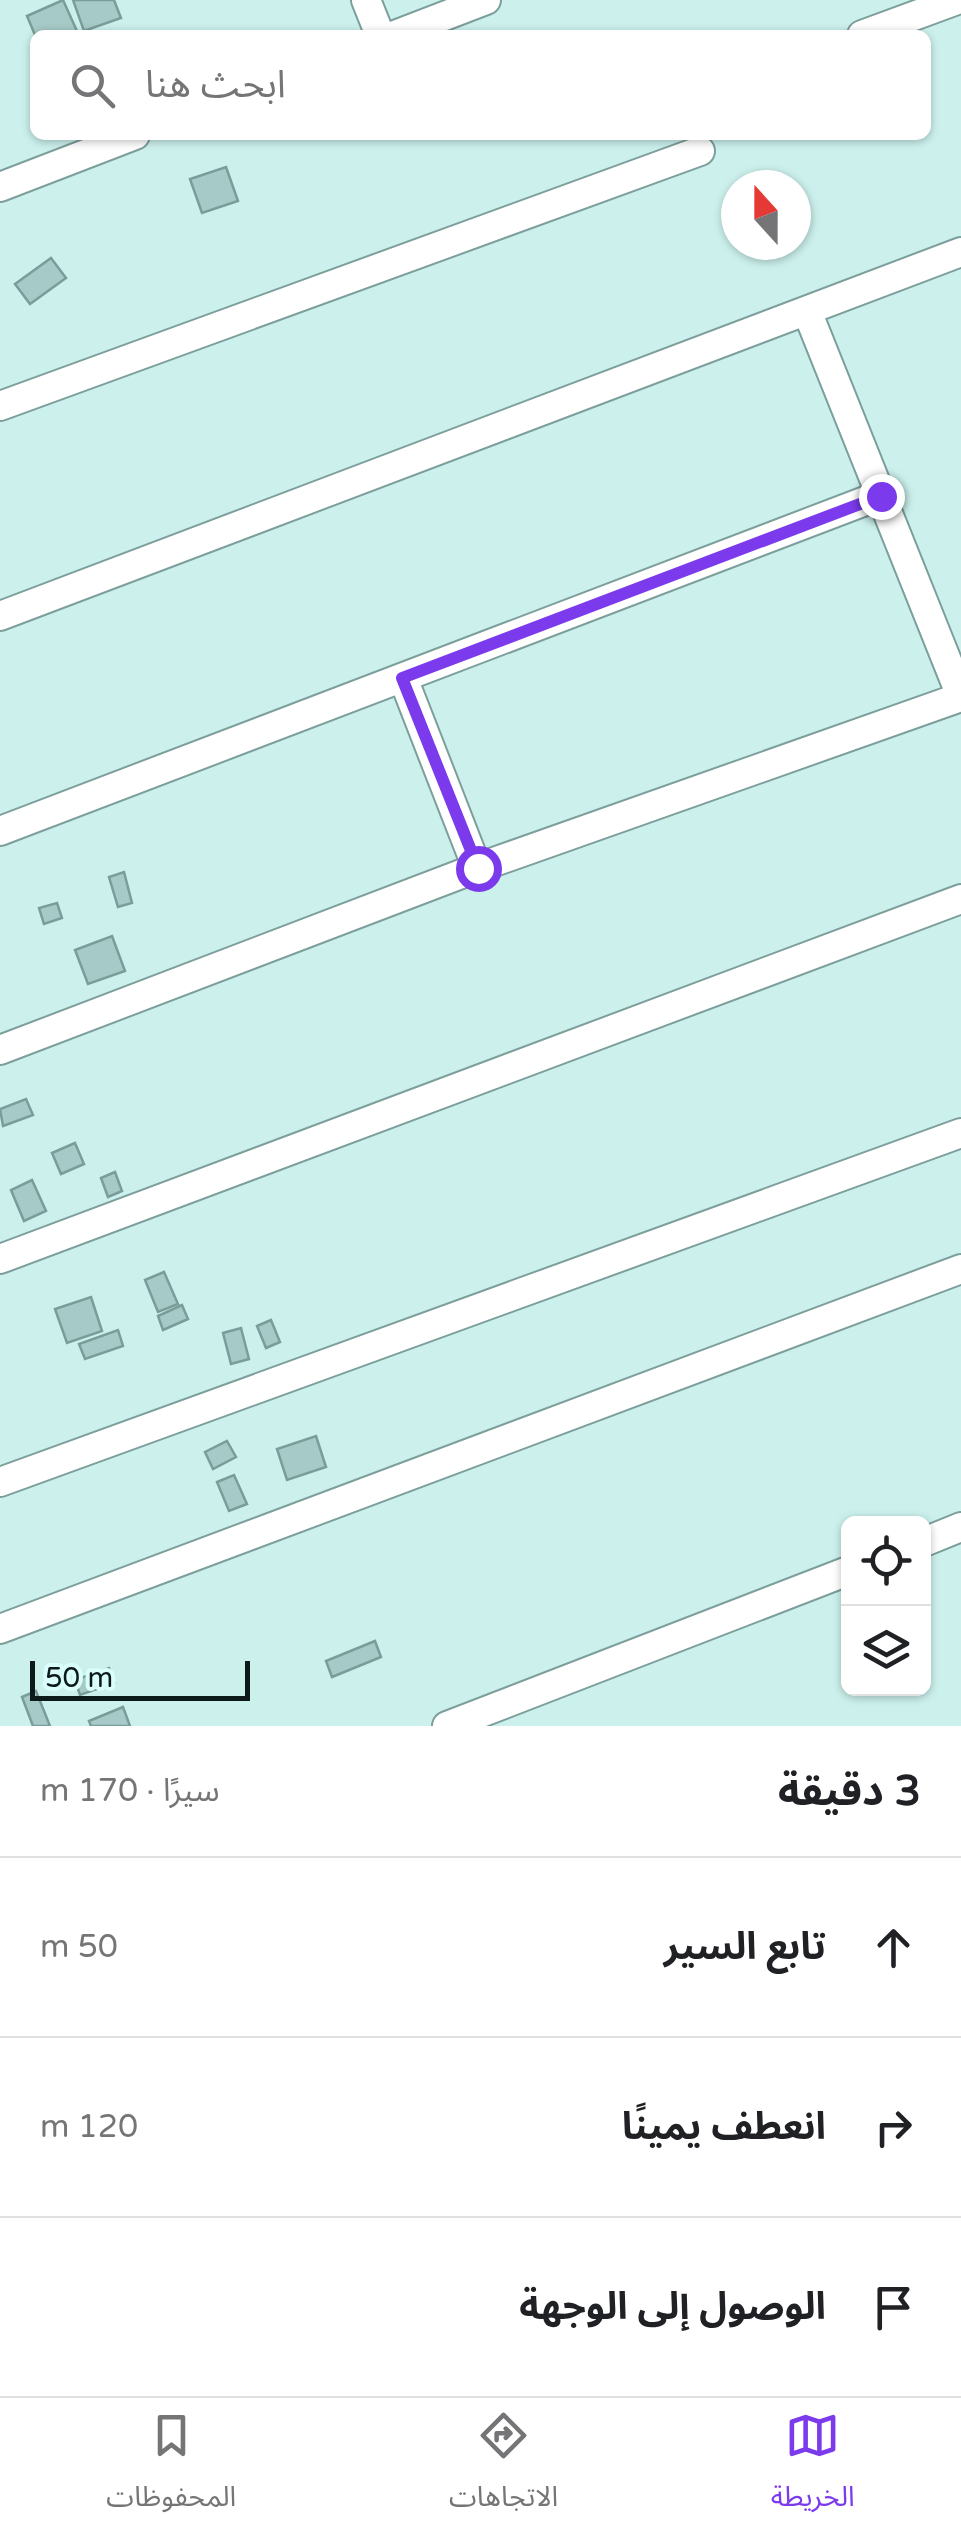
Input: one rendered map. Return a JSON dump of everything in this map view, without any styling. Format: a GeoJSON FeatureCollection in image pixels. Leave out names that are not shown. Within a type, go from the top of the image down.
{"type":"FeatureCollection","features":[{"type":"Feature","properties":{"kind":"street"},"geometry":{"type":"LineString","coordinates":[[366,0],[378,30]]}},
{"type":"Feature","properties":{"kind":"street"},"geometry":{"type":"LineString","coordinates":[[407,30],[486,0]]}},
{"type":"Feature","properties":{"kind":"street"},"geometry":{"type":"LineString","coordinates":[[876,30],[957,0]]}},
{"type":"Feature","properties":{"kind":"street"},"geometry":{"type":"LineString","coordinates":[[0,187],[122,140]]}},
{"type":"Feature","properties":{"kind":"street"},"geometry":{"type":"LineString","coordinates":[[0,406],[700,151]]}},
{"type":"Feature","properties":{"kind":"street"},"geometry":{"type":"LineString","coordinates":[[0,616],[961,252]]}},
{"type":"Feature","properties":{"kind":"street"},"geometry":{"type":"LineString","coordinates":[[0,1050],[478,868],[961,697],[807,311]]}},
{"type":"Feature","properties":{"kind":"street"},"geometry":{"type":"LineString","coordinates":[[0,831],[881,496]]}},
{"type":"Feature","properties":{"kind":"street"},"geometry":{"type":"LineString","coordinates":[[402,678],[478,868]]}},
{"type":"Feature","properties":{"kind":"street"},"geometry":{"type":"LineString","coordinates":[[0,1259],[961,899]]}},
{"type":"Feature","properties":{"kind":"street"},"geometry":{"type":"LineString","coordinates":[[0,1482],[961,1132]]}},
{"type":"Feature","properties":{"kind":"street"},"geometry":{"type":"LineString","coordinates":[[0,1629],[961,1269]]}},
{"type":"Feature","properties":{"kind":"street"},"geometry":{"type":"LineString","coordinates":[[931,1539],[961,1527]]}},
{"type":"Feature","properties":{"kind":"street"},"geometry":{"type":"LineString","coordinates":[[447,1726],[841,1574]]}},
{"type":"Feature","properties":{"kind":"building"},"geometry":{"type":"Polygon","coordinates":[[[63,0],[77,30],[33,30],[27,16],[63,0]]]}},
{"type":"Feature","properties":{"kind":"building"},"geometry":{"type":"Polygon","coordinates":[[[73,0],[114,0],[121,18],[84,30],[73,0]]]}},
{"type":"Feature","properties":{"kind":"building"},"geometry":{"type":"Polygon","coordinates":[[[226,167],[238,201],[202,213],[190,179],[226,167]]]}},
{"type":"Feature","properties":{"kind":"building"},"geometry":{"type":"Polygon","coordinates":[[[51,258],[66,278],[30,304],[15,284],[51,258]]]}},
{"type":"Feature","properties":{"kind":"building"},"geometry":{"type":"Polygon","coordinates":[[[124,872],[132,903],[118,907],[109,877],[124,872]]]}},
{"type":"Feature","properties":{"kind":"building"},"geometry":{"type":"Polygon","coordinates":[[[57,903],[62,918],[44,924],[39,908],[57,903]]]}},
{"type":"Feature","properties":{"kind":"building"},"geometry":{"type":"Polygon","coordinates":[[[112,936],[125,971],[88,984],[75,950],[112,936]]]}},
{"type":"Feature","properties":{"kind":"building"},"geometry":{"type":"Polygon","coordinates":[[[26,1099],[33,1115],[3,1126],[0,1109],[26,1099]]]}},
{"type":"Feature","properties":{"kind":"building"},"geometry":{"type":"Polygon","coordinates":[[[75,1143],[84,1164],[61,1174],[52,1153],[75,1143]]]}},
{"type":"Feature","properties":{"kind":"building"},"geometry":{"type":"Polygon","coordinates":[[[115,1172],[122,1191],[108,1197],[101,1178],[115,1172]]]}},
{"type":"Feature","properties":{"kind":"building"},"geometry":{"type":"Polygon","coordinates":[[[32,1180],[46,1211],[24,1221],[11,1190],[32,1180]]]}},
{"type":"Feature","properties":{"kind":"building"},"geometry":{"type":"Polygon","coordinates":[[[164,1272],[178,1304],[158,1312],[145,1280],[164,1272]]]}},
{"type":"Feature","properties":{"kind":"building"},"geometry":{"type":"Polygon","coordinates":[[[91,1297],[102,1331],[67,1343],[55,1309],[91,1297]]]}},
{"type":"Feature","properties":{"kind":"building"},"geometry":{"type":"Polygon","coordinates":[[[182,1305],[188,1319],[163,1330],[158,1316],[182,1305]]]}},
{"type":"Feature","properties":{"kind":"building"},"geometry":{"type":"Polygon","coordinates":[[[271,1320],[280,1342],[266,1348],[257,1326],[271,1320]]]}},
{"type":"Feature","properties":{"kind":"building"},"geometry":{"type":"Polygon","coordinates":[[[241,1328],[249,1359],[231,1364],[223,1333],[241,1328]]]}},
{"type":"Feature","properties":{"kind":"building"},"geometry":{"type":"Polygon","coordinates":[[[118,1330],[123,1346],[85,1359],[79,1344],[118,1330]]]}},
{"type":"Feature","properties":{"kind":"building"},"geometry":{"type":"Polygon","coordinates":[[[316,1436],[326,1467],[287,1480],[277,1449],[316,1436]]]}},
{"type":"Feature","properties":{"kind":"building"},"geometry":{"type":"Polygon","coordinates":[[[227,1441],[236,1457],[213,1469],[205,1452],[227,1441]]]}},
{"type":"Feature","properties":{"kind":"building"},"geometry":{"type":"Polygon","coordinates":[[[234,1475],[247,1504],[229,1511],[217,1482],[234,1475]]]}},
{"type":"Feature","properties":{"kind":"building"},"geometry":{"type":"Polygon","coordinates":[[[375,1641],[381,1657],[332,1677],[326,1661],[375,1641]]]}},
{"type":"Feature","properties":{"kind":"building"},"geometry":{"type":"Polygon","coordinates":[[[109,1668],[114,1683],[80,1695],[75,1680],[109,1668]]]}},
{"type":"Feature","properties":{"kind":"building"},"geometry":{"type":"Polygon","coordinates":[[[36,1691],[50,1726],[33,1726],[22,1697],[36,1691]]]}},
{"type":"Feature","properties":{"kind":"building"},"geometry":{"type":"Polygon","coordinates":[[[123,1707],[130,1726],[91,1726],[89,1721],[123,1707]]]}},
{"type":"Feature","properties":{"kind":"route"},"geometry":{"type":"LineString","coordinates":[[478,868],[402,678],[881,496]]}}]}
